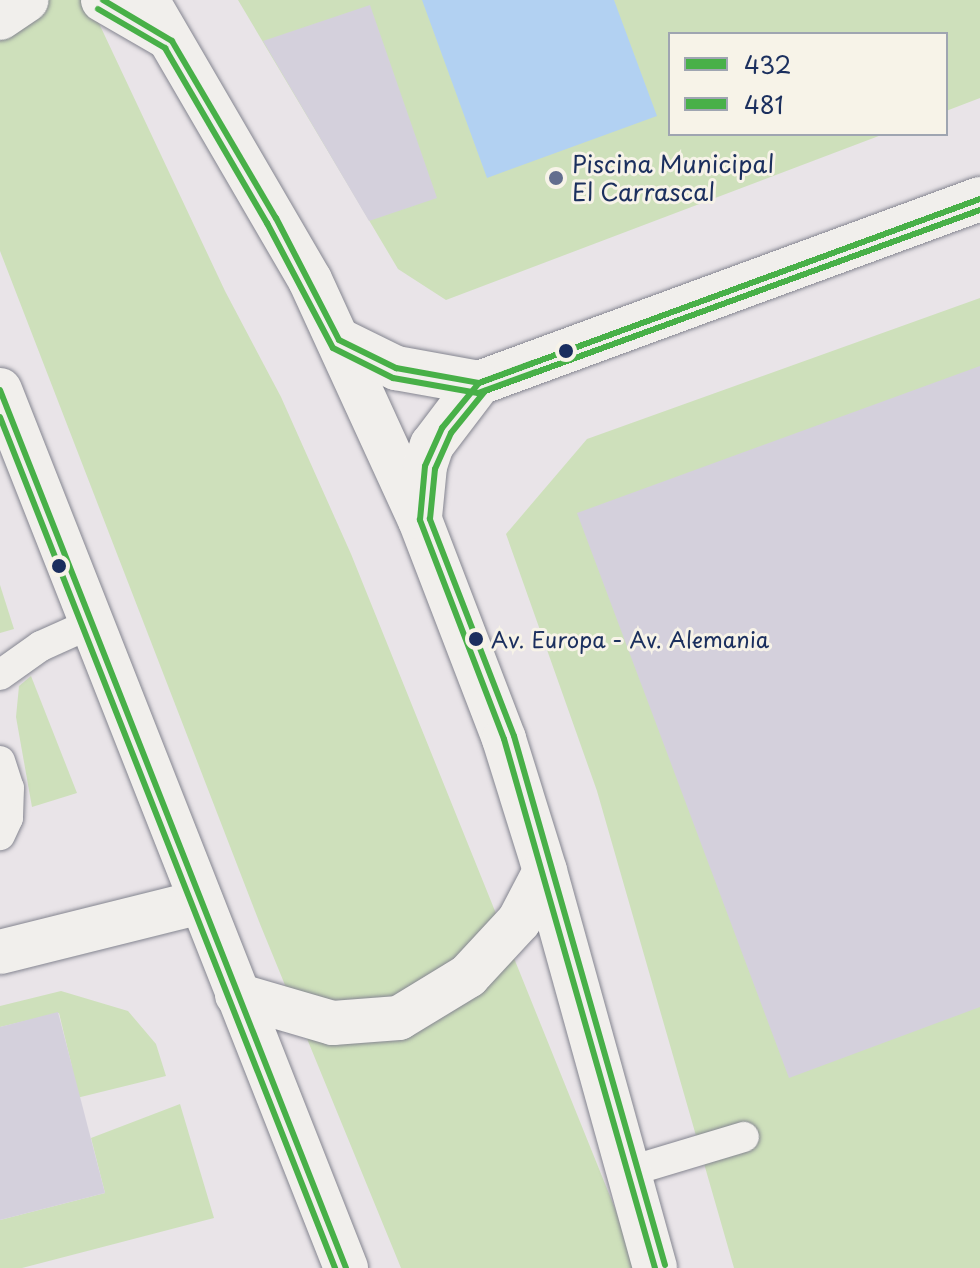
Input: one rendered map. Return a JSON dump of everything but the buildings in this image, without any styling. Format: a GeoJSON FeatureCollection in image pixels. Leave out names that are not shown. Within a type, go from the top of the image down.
{"type":"FeatureCollection","features":[{"type":"Feature","properties":{"kind":"main road"},"geometry":{"type":"LineString","coordinates":[[0,18],[27,0]]}},
{"type":"Feature","properties":{"kind":"main road"},"geometry":{"type":"LineString","coordinates":[[103,0],[172,41]]}},
{"type":"Feature","properties":{"kind":"main road"},"geometry":{"type":"LineString","coordinates":[[147,0],[269,205],[339,340],[420,520],[504,739],[545,871],[655,1268]]}},
{"type":"Feature","properties":{"kind":"main road"},"geometry":{"type":"LineString","coordinates":[[339,340],[396,368],[479,383],[980,199]]}},
{"type":"Feature","properties":{"kind":"main road"},"geometry":{"type":"LineString","coordinates":[[420,520],[425,466],[432,445],[479,383]]}},
{"type":"Feature","properties":{"kind":"main road"},"geometry":{"type":"LineString","coordinates":[[0,390],[346,1268]]}},
{"type":"Feature","properties":{"kind":"main road"},"geometry":{"type":"LineString","coordinates":[[237,995],[333,1023],[399,1018],[447,993],[476,968],[519,921],[545,871]]}},
{"type":"Feature","properties":{"kind":"main road"},"geometry":{"type":"LineString","coordinates":[[0,952],[201,902]]}},
{"type":"Feature","properties":{"kind":"lane"},"geometry":{"type":"LineString","coordinates":[[0,675],[41,646],[90,624]]}},
{"type":"Feature","properties":{"kind":"lane"},"geometry":{"type":"LineString","coordinates":[[0,761],[9,788],[8,818],[0,835]]}},
{"type":"Feature","properties":{"kind":"lane"},"geometry":{"type":"LineString","coordinates":[[627,1172],[744,1137]]}},
{"type":"Feature","properties":{"kind":"green space"},"geometry":{"type":"Polygon","coordinates":[[[0,0],[88,0],[225,291],[281,397],[351,554],[639,1268],[401,1268],[260,924],[0,251],[0,0]]]}},
{"type":"Feature","properties":{"kind":"green space","name":"Piscina Municipal El Carrascal"},"geometry":{"type":"Polygon","coordinates":[[[238,0],[980,0],[980,98],[948,110],[948,32],[668,32],[668,136],[879,136],[446,300],[398,269],[238,0]]]}},
{"type":"Feature","properties":{"kind":"green space"},"geometry":{"type":"Polygon","coordinates":[[[980,298],[980,1268],[734,1268],[597,791],[506,534],[587,439],[980,298]]]}},
{"type":"Feature","properties":{"kind":"green space"},"geometry":{"type":"Polygon","coordinates":[[[0,585],[14,629],[0,633],[0,585]]]}},
{"type":"Feature","properties":{"kind":"green space"},"geometry":{"type":"Polygon","coordinates":[[[31,676],[77,793],[32,807],[16,717],[19,686],[31,676]]]}},
{"type":"Feature","properties":{"kind":"green space"},"geometry":{"type":"Polygon","coordinates":[[[61,991],[128,1011],[156,1044],[166,1076],[36,1108],[28,1080],[72,1067],[59,1013],[0,1027],[0,1006],[61,991]]]}},
{"type":"Feature","properties":{"kind":"green space"},"geometry":{"type":"Polygon","coordinates":[[[180,1104],[214,1218],[22,1268],[0,1268],[0,1220],[105,1193],[91,1138],[180,1104]]]}},
{"type":"Feature","properties":{"kind":"water"},"geometry":{"type":"Polygon","coordinates":[[[422,0],[614,0],[657,116],[487,178],[422,0]]]}},
{"type":"Feature","properties":{"kind":"transit line","name":"432"},"geometry":{"type":"LineString","coordinates":[[103,0],[172,41],[276,218],[339,340],[396,368],[479,383],[533,363]]}},
{"type":"Feature","properties":{"kind":"transit line","name":"481"},"geometry":{"type":"LineString","coordinates":[[98,9],[165,48],[267,223],[333,348],[393,378],[478,393],[536,372]]}},
{"type":"Feature","properties":{"kind":"transit line","name":"432"},"geometry":{"type":"LineString","coordinates":[[655,1268],[504,739],[420,520],[425,466],[442,428],[479,383],[980,199]]}},
{"type":"Feature","properties":{"kind":"transit line","name":"481"},"geometry":{"type":"LineString","coordinates":[[665,1265],[514,736],[430,519],[435,469],[451,433],[485,391],[980,210]]}},
{"type":"Feature","properties":{"kind":"transit line","name":"432"},"geometry":{"type":"LineString","coordinates":[[0,390],[346,1268]]}},
{"type":"Feature","properties":{"kind":"transit line","name":"481"},"geometry":{"type":"LineString","coordinates":[[0,417],[335,1268]]}},
{"type":"Feature","properties":{"kind":"place","name":"Piscina Municipal El Carrascal"},"geometry":{"type":"Point","coordinates":[556,178]}},
{"type":"Feature","properties":{"kind":"place","name":"Av. Europa - Av. Alemania"},"geometry":{"type":"Point","coordinates":[476,639]}}]}
